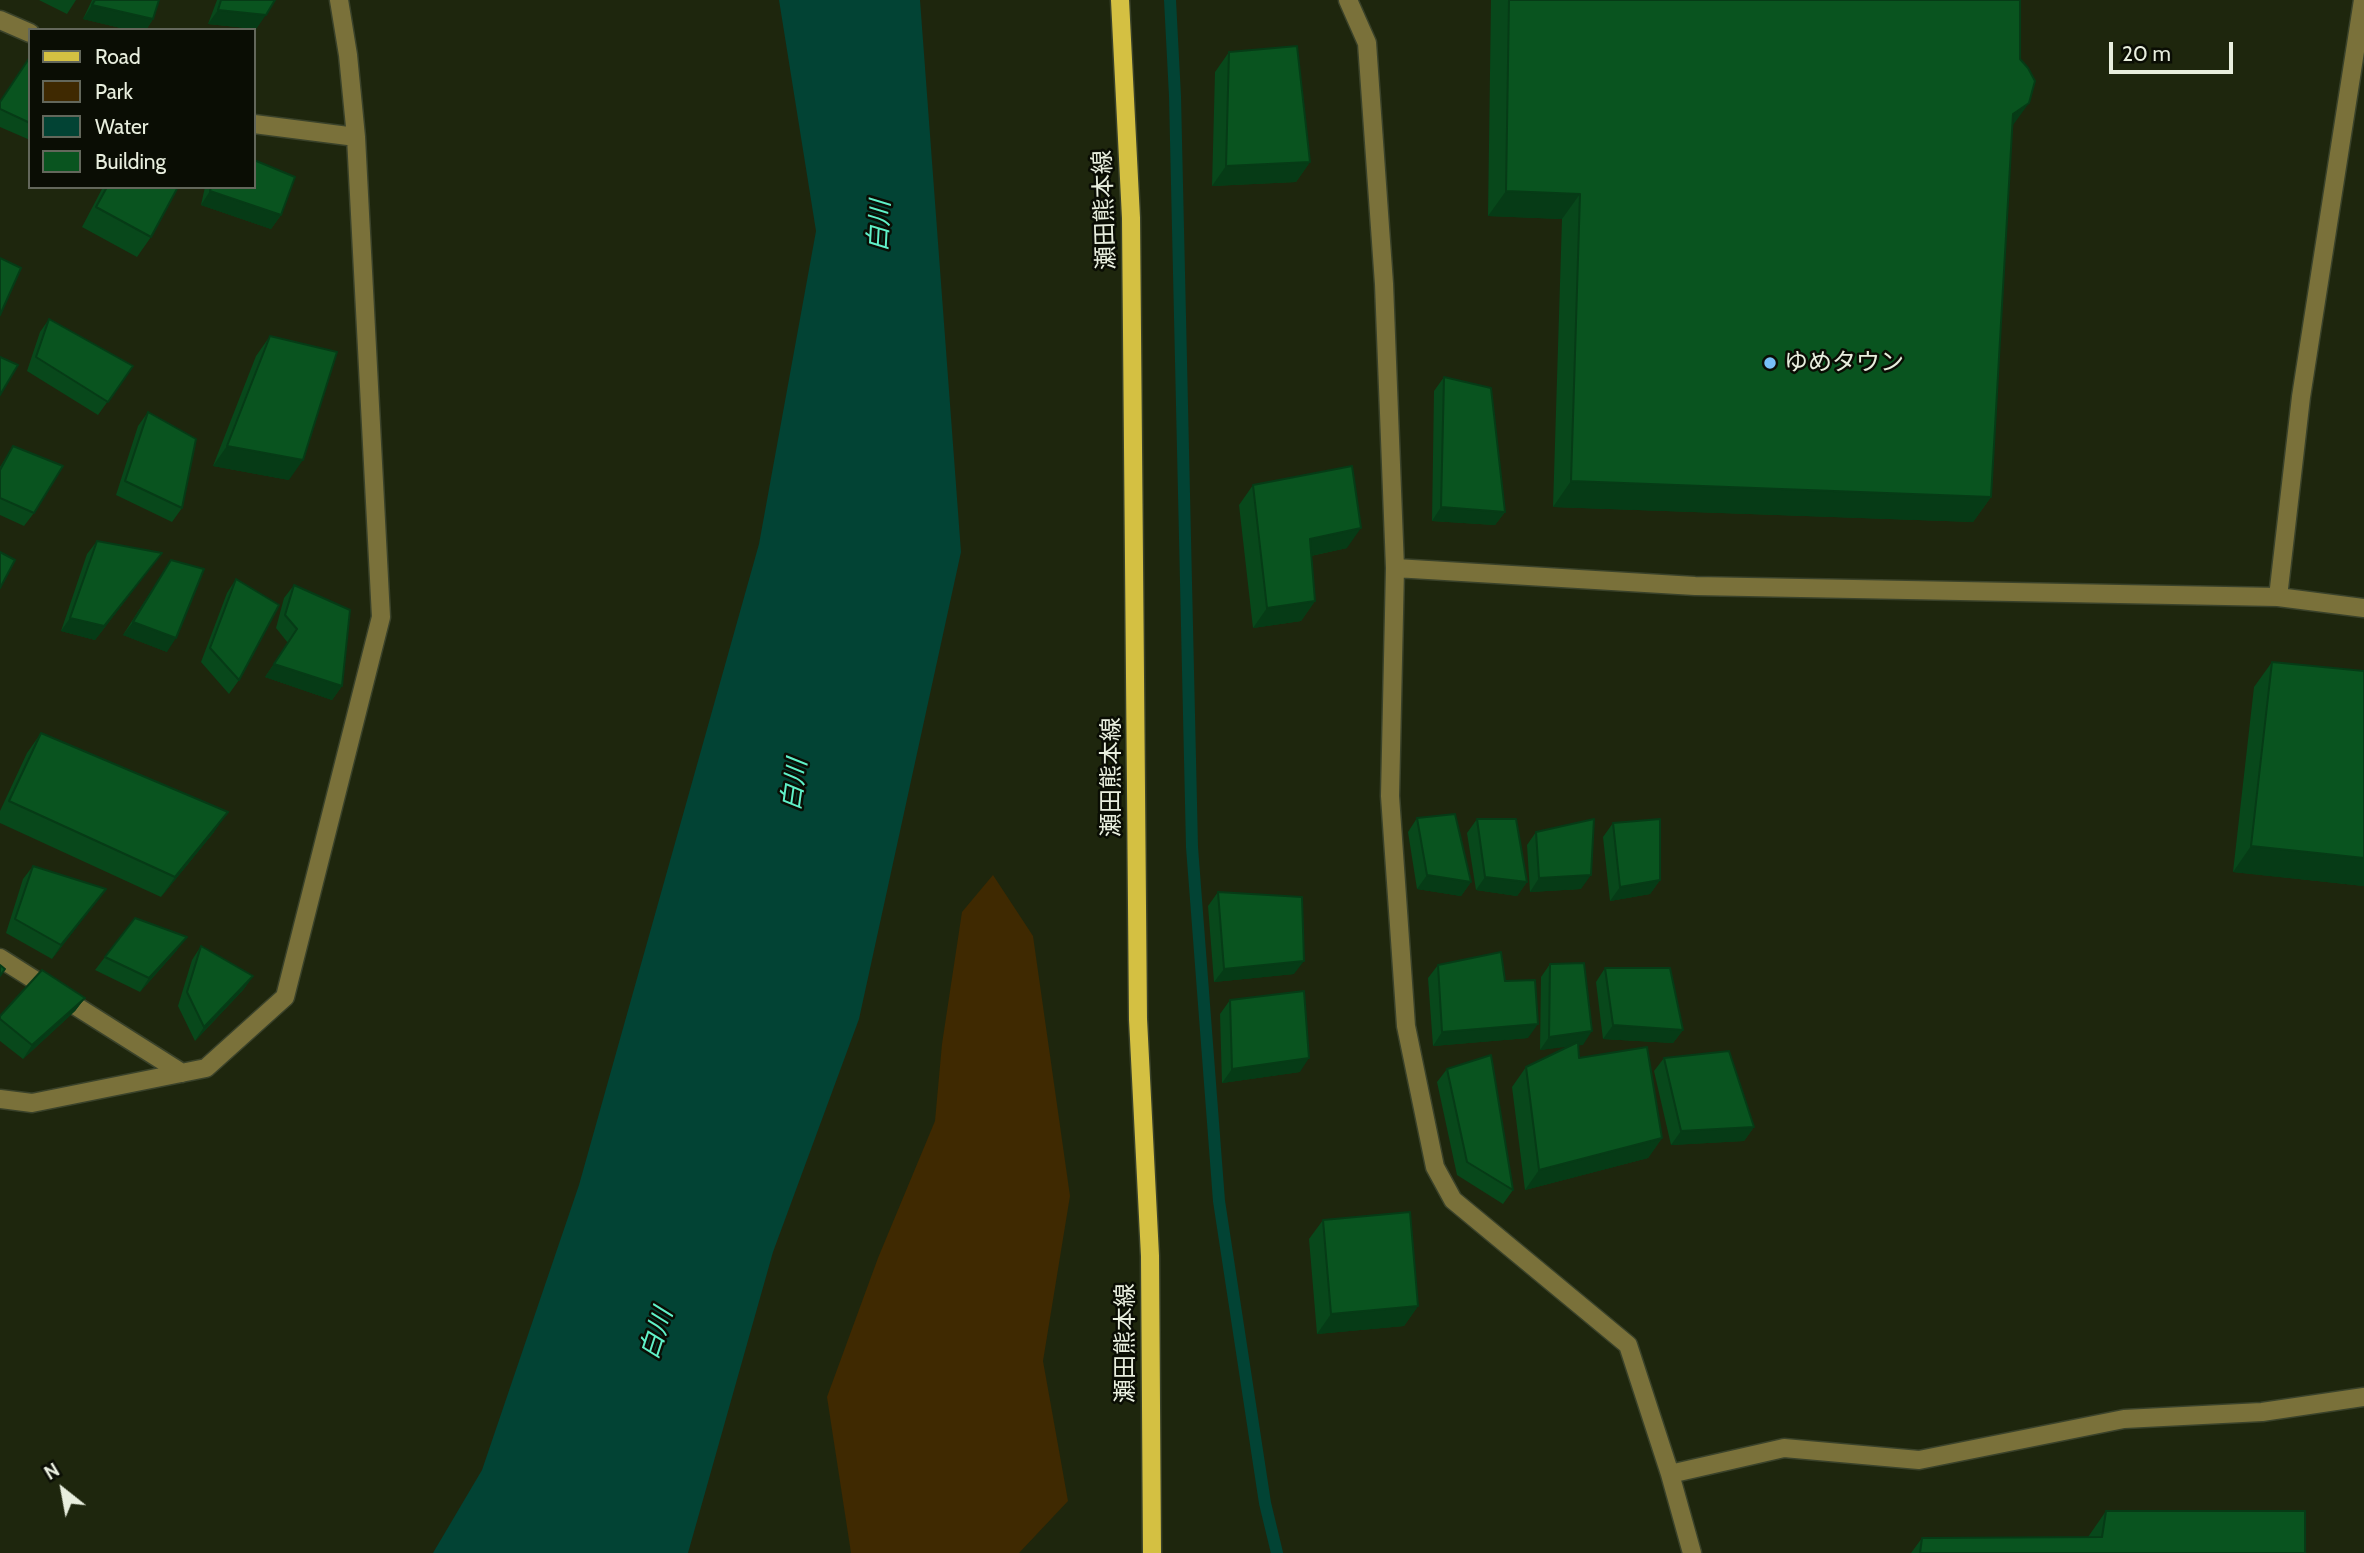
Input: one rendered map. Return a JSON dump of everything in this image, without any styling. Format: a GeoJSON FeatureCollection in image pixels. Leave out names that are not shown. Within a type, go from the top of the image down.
{"type":"FeatureCollection","features":[{"type":"Feature","properties":{"kind":"main road","name":"瀬田熊本線"},"geometry":{"type":"LineString","coordinates":[[1120,0],[1131,218],[1138,1019],[1150,1256],[1152,1553]]}},
{"type":"Feature","properties":{"kind":"street"},"geometry":{"type":"LineString","coordinates":[[0,1099],[32,1103],[206,1068],[285,997],[381,617],[356,137],[348,55],[339,0]]}},
{"type":"Feature","properties":{"kind":"street"},"geometry":{"type":"LineString","coordinates":[[1348,0],[1367,43],[1384,284],[1395,568],[1390,796],[1406,1027],[1435,1167],[1453,1200],[1628,1345],[1670,1474],[1692,1553]]}},
{"type":"Feature","properties":{"kind":"street"},"geometry":{"type":"LineString","coordinates":[[2278,597],[2301,397],[2363,0]]}},
{"type":"Feature","properties":{"kind":"street"},"geometry":{"type":"LineString","coordinates":[[0,20],[28,32]]}},
{"type":"Feature","properties":{"kind":"street"},"geometry":{"type":"LineString","coordinates":[[256,124],[356,137]]}},
{"type":"Feature","properties":{"kind":"street"},"geometry":{"type":"LineString","coordinates":[[1395,568],[1695,586],[2278,597],[2364,608]]}},
{"type":"Feature","properties":{"kind":"street"},"geometry":{"type":"LineString","coordinates":[[0,958],[182,1073]]}},
{"type":"Feature","properties":{"kind":"street"},"geometry":{"type":"LineString","coordinates":[[1670,1474],[1784,1448],[1919,1460],[2124,1419],[2262,1412],[2364,1397]]}},
{"type":"Feature","properties":{"kind":"green space"},"geometry":{"type":"Polygon","coordinates":[[[993,875],[1033,936],[1070,1196],[1043,1361],[1068,1501],[1019,1553],[851,1553],[827,1397],[878,1258],[935,1121],[942,1044],[962,912],[993,875]]]}},
{"type":"Feature","properties":{"kind":"water","name":"白川"},"geometry":{"type":"Polygon","coordinates":[[[779,0],[920,0],[961,552],[859,1019],[773,1252],[688,1553],[433,1553],[482,1470],[579,1185],[759,544],[816,231],[779,0]]]}},
{"type":"Feature","properties":{"kind":"building"},"geometry":{"type":"Polygon","coordinates":[[[95,0],[159,0],[153,19],[92,5],[95,0]]]}},
{"type":"Feature","properties":{"kind":"building"},"geometry":{"type":"Polygon","coordinates":[[[221,0],[275,0],[266,15],[218,10],[221,0]]]}},
{"type":"Feature","properties":{"kind":"building","name":"ゆめタウン"},"geometry":{"type":"Polygon","coordinates":[[[1509,0],[2020,0],[2020,59],[2035,81],[2029,103],[2013,114],[1991,497],[1571,481],[1580,194],[1506,191],[1509,0]]]}},
{"type":"Feature","properties":{"kind":"building"},"geometry":{"type":"Polygon","coordinates":[[[1297,46],[1310,162],[1226,166],[1229,52],[1297,46]]]}},
{"type":"Feature","properties":{"kind":"building"},"geometry":{"type":"Polygon","coordinates":[[[28,60],[28,122],[0,109],[0,102],[28,60]]]}},
{"type":"Feature","properties":{"kind":"building"},"geometry":{"type":"Polygon","coordinates":[[[256,161],[295,177],[281,215],[210,191],[256,189],[256,161]]]}},
{"type":"Feature","properties":{"kind":"building"},"geometry":{"type":"Polygon","coordinates":[[[106,189],[177,189],[151,237],[96,207],[106,189]]]}},
{"type":"Feature","properties":{"kind":"building"},"geometry":{"type":"Polygon","coordinates":[[[0,258],[21,268],[0,315],[0,258]]]}},
{"type":"Feature","properties":{"kind":"building"},"geometry":{"type":"Polygon","coordinates":[[[49,319],[133,366],[108,402],[36,357],[49,319]]]}},
{"type":"Feature","properties":{"kind":"building"},"geometry":{"type":"Polygon","coordinates":[[[270,336],[337,352],[303,460],[227,446],[270,336]]]}},
{"type":"Feature","properties":{"kind":"building"},"geometry":{"type":"Polygon","coordinates":[[[0,357],[18,365],[0,395],[0,357]]]}},
{"type":"Feature","properties":{"kind":"building"},"geometry":{"type":"Polygon","coordinates":[[[1444,377],[1491,388],[1505,512],[1441,507],[1444,377]]]}},
{"type":"Feature","properties":{"kind":"building"},"geometry":{"type":"Polygon","coordinates":[[[148,412],[196,439],[182,508],[125,481],[148,412]]]}},
{"type":"Feature","properties":{"kind":"building"},"geometry":{"type":"Polygon","coordinates":[[[13,446],[63,466],[34,513],[0,498],[0,470],[13,446]]]}},
{"type":"Feature","properties":{"kind":"building"},"geometry":{"type":"Polygon","coordinates":[[[1352,466],[1361,528],[1310,539],[1315,601],[1267,608],[1253,485],[1352,466]]]}},
{"type":"Feature","properties":{"kind":"building"},"geometry":{"type":"Polygon","coordinates":[[[97,541],[162,553],[104,626],[70,618],[97,541]]]}},
{"type":"Feature","properties":{"kind":"building"},"geometry":{"type":"Polygon","coordinates":[[[0,552],[15,560],[0,588],[0,552]]]}},
{"type":"Feature","properties":{"kind":"building"},"geometry":{"type":"Polygon","coordinates":[[[171,560],[204,569],[176,638],[133,622],[171,560]]]}},
{"type":"Feature","properties":{"kind":"building"},"geometry":{"type":"Polygon","coordinates":[[[236,579],[279,605],[239,680],[210,648],[236,579]]]}},
{"type":"Feature","properties":{"kind":"building"},"geometry":{"type":"Polygon","coordinates":[[[294,585],[350,610],[342,686],[274,664],[297,629],[285,615],[294,585]]]}},
{"type":"Feature","properties":{"kind":"building"},"geometry":{"type":"Polygon","coordinates":[[[2272,662],[2364,671],[2364,858],[2251,846],[2272,662]]]}},
{"type":"Feature","properties":{"kind":"building"},"geometry":{"type":"Polygon","coordinates":[[[41,733],[228,812],[175,877],[9,801],[41,733]]]}},
{"type":"Feature","properties":{"kind":"building"},"geometry":{"type":"Polygon","coordinates":[[[1455,814],[1471,882],[1427,875],[1417,818],[1455,814]]]}},
{"type":"Feature","properties":{"kind":"building"},"geometry":{"type":"Polygon","coordinates":[[[1477,819],[1516,819],[1527,882],[1485,877],[1477,819]]]}},
{"type":"Feature","properties":{"kind":"building"},"geometry":{"type":"Polygon","coordinates":[[[1594,819],[1591,875],[1539,878],[1536,832],[1594,819]]]}},
{"type":"Feature","properties":{"kind":"building"},"geometry":{"type":"Polygon","coordinates":[[[1660,819],[1660,880],[1620,887],[1613,823],[1660,819]]]}},
{"type":"Feature","properties":{"kind":"building"},"geometry":{"type":"Polygon","coordinates":[[[33,866],[106,889],[61,945],[15,919],[33,866]]]}},
{"type":"Feature","properties":{"kind":"building"},"geometry":{"type":"Polygon","coordinates":[[[1218,892],[1302,897],[1304,961],[1224,969],[1218,892]]]}},
{"type":"Feature","properties":{"kind":"building"},"geometry":{"type":"Polygon","coordinates":[[[135,918],[187,937],[149,978],[105,957],[135,918]]]}},
{"type":"Feature","properties":{"kind":"building"},"geometry":{"type":"Polygon","coordinates":[[[201,946],[253,976],[204,1027],[187,992],[201,946]]]}},
{"type":"Feature","properties":{"kind":"building"},"geometry":{"type":"Polygon","coordinates":[[[1501,952],[1505,981],[1535,980],[1538,1024],[1442,1032],[1438,965],[1501,952]]]}},
{"type":"Feature","properties":{"kind":"building"},"geometry":{"type":"Polygon","coordinates":[[[1584,963],[1592,1031],[1549,1037],[1550,964],[1584,963]]]}},
{"type":"Feature","properties":{"kind":"building"},"geometry":{"type":"Polygon","coordinates":[[[1605,968],[1670,968],[1683,1030],[1613,1025],[1605,968]]]}},
{"type":"Feature","properties":{"kind":"building"},"geometry":{"type":"Polygon","coordinates":[[[42,970],[85,998],[32,1045],[0,1019],[0,1016],[42,970]]]}},
{"type":"Feature","properties":{"kind":"building"},"geometry":{"type":"Polygon","coordinates":[[[1304,991],[1309,1058],[1232,1069],[1230,1000],[1304,991]]]}},
{"type":"Feature","properties":{"kind":"building"},"geometry":{"type":"Polygon","coordinates":[[[1578,1042],[1579,1058],[1647,1047],[1662,1138],[1539,1170],[1526,1067],[1578,1042]]]}},
{"type":"Feature","properties":{"kind":"building"},"geometry":{"type":"Polygon","coordinates":[[[1729,1051],[1754,1127],[1681,1131],[1664,1058],[1729,1051]]]}},
{"type":"Feature","properties":{"kind":"building"},"geometry":{"type":"Polygon","coordinates":[[[1491,1055],[1513,1190],[1467,1162],[1447,1069],[1491,1055]]]}},
{"type":"Feature","properties":{"kind":"building"},"geometry":{"type":"Polygon","coordinates":[[[1410,1212],[1418,1306],[1331,1314],[1323,1220],[1410,1212]]]}},
{"type":"Feature","properties":{"kind":"building"},"geometry":{"type":"Polygon","coordinates":[[[2106,1511],[2305,1511],[2305,1553],[1920,1553],[1922,1538],[2102,1537],[2106,1511]]]}},
{"type":"Feature","properties":{"kind":"waterway"},"geometry":{"type":"LineString","coordinates":[[1170,0],[1175,96],[1192,847],[1219,1201],[1265,1503],[1277,1553]]}},
{"type":"Feature","properties":{"kind":"place","name":"ゆめタウン"},"geometry":{"type":"Point","coordinates":[1770,363]}}]}
